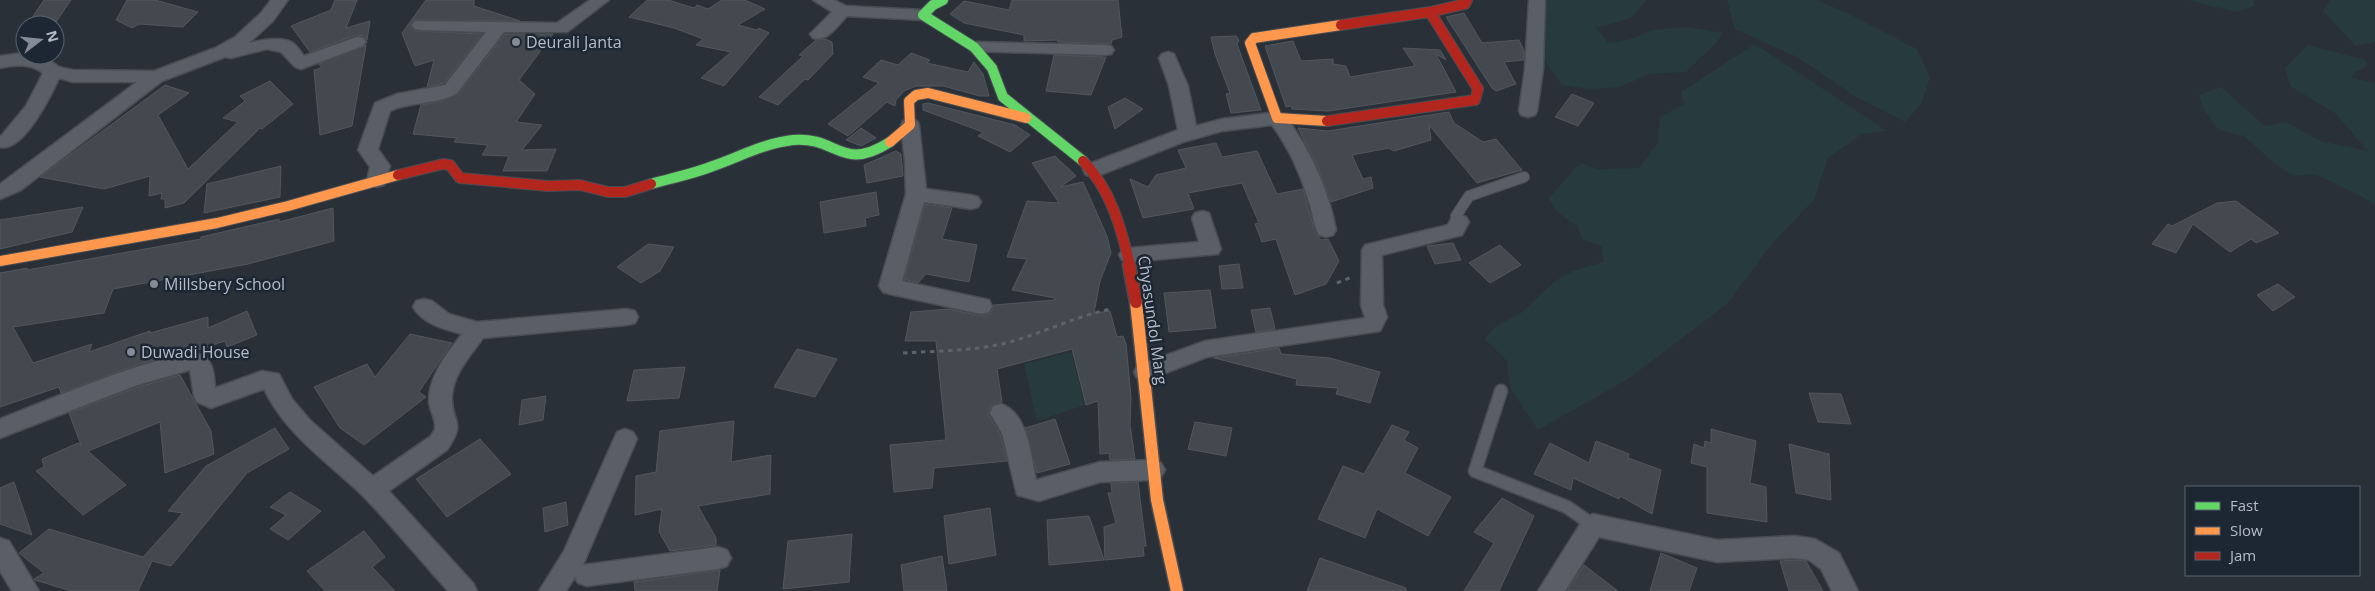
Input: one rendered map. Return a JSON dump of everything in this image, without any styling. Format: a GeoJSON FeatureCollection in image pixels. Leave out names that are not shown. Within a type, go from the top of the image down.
{"type":"FeatureCollection","features":[{"type":"Feature","properties":{"kind":"street"},"geometry":{"type":"LineString","coordinates":[[0,192],[14,185],[156,77],[221,52],[241,41],[267,17],[280,0]]}},
{"type":"Feature","properties":{"kind":"street"},"geometry":{"type":"LineString","coordinates":[[421,25],[561,28],[601,0]]}},
{"type":"Feature","properties":{"kind":"street"},"geometry":{"type":"LineString","coordinates":[[820,0],[843,10],[923,15],[933,5],[943,0]]}},
{"type":"Feature","properties":{"kind":"street"},"geometry":{"type":"LineString","coordinates":[[1326,230],[1324,212],[1289,132],[1278,118],[1250,43],[1254,38],[1430,12],[1465,4],[1467,0]]}},
{"type":"Feature","properties":{"kind":"street"},"geometry":{"type":"LineString","coordinates":[[1528,111],[1534,69],[1534,29],[1537,0]]}},
{"type":"Feature","properties":{"kind":"street"},"geometry":{"type":"LineString","coordinates":[[819,34],[843,10]]}},
{"type":"Feature","properties":{"kind":"street"},"geometry":{"type":"LineString","coordinates":[[1093,170],[1188,134],[1222,126],[1278,118],[1328,120],[1475,100],[1478,89],[1430,12]]}},
{"type":"Feature","properties":{"kind":"street","name":"Chyasundol Marg"},"geometry":{"type":"LineString","coordinates":[[923,15],[977,47],[1001,81],[1002,97],[1093,170],[1111,205],[1129,255],[1145,372],[1153,470],[1163,543],[1177,591]]}},
{"type":"Feature","properties":{"kind":"street"},"geometry":{"type":"LineString","coordinates":[[377,180],[380,166],[368,150],[382,107],[388,102],[446,92],[498,28]]}},
{"type":"Feature","properties":{"kind":"street"},"geometry":{"type":"LineString","coordinates":[[187,65],[267,44],[287,47],[301,63],[357,42]]}},
{"type":"Feature","properties":{"kind":"street"},"geometry":{"type":"LineString","coordinates":[[977,47],[1105,50]]}},
{"type":"Feature","properties":{"kind":"street"},"geometry":{"type":"LineString","coordinates":[[1168,58],[1174,71],[1183,104],[1188,134]]}},
{"type":"Feature","properties":{"kind":"street"},"geometry":{"type":"LineString","coordinates":[[0,62],[22,59],[43,64],[52,70],[74,76],[156,77]]}},
{"type":"Feature","properties":{"kind":"street"},"geometry":{"type":"LineString","coordinates":[[6,142],[18,130],[42,98],[52,70]]}},
{"type":"Feature","properties":{"kind":"street"},"geometry":{"type":"LineString","coordinates":[[981,306],[890,286],[916,194],[909,101],[916,95],[928,93],[1026,118]]}},
{"type":"Feature","properties":{"kind":"street"},"geometry":{"type":"LineString","coordinates":[[0,261],[160,234],[289,205],[414,170],[450,165],[454,174],[460,178],[548,186],[580,185],[608,192],[625,192],[711,167],[773,144],[795,140],[811,140],[856,157],[863,156],[888,144],[910,125]]}},
{"type":"Feature","properties":{"kind":"street"},"geometry":{"type":"LineString","coordinates":[[916,194],[971,202]]}},
{"type":"Feature","properties":{"kind":"street"},"geometry":{"type":"LineString","coordinates":[[1129,255],[1211,248],[1202,218]]}},
{"type":"Feature","properties":{"kind":"street"},"geometry":{"type":"LineString","coordinates":[[1145,372],[1205,350],[1372,325],[1376,317],[1372,305],[1372,250],[1455,230],[1459,222]]}},
{"type":"Feature","properties":{"kind":"street"},"geometry":{"type":"LineString","coordinates":[[424,307],[442,320],[477,330],[528,328],[627,318]]}},
{"type":"Feature","properties":{"kind":"street"},"geometry":{"type":"LineString","coordinates":[[372,490],[439,442],[448,432],[448,423],[440,397],[447,373],[477,330]]}},
{"type":"Feature","properties":{"kind":"street"},"geometry":{"type":"LineString","coordinates":[[0,429],[129,379],[182,362],[195,362],[200,366],[205,396],[211,399],[262,380],[271,380],[283,405],[302,427],[372,490],[464,591]]}},
{"type":"Feature","properties":{"kind":"street"},"geometry":{"type":"LineString","coordinates":[[1001,413],[1013,430],[1026,488],[1039,491],[1100,472],[1153,470]]}},
{"type":"Feature","properties":{"kind":"street"},"geometry":{"type":"LineString","coordinates":[[582,575],[625,439]]}},
{"type":"Feature","properties":{"kind":"street"},"geometry":{"type":"LineString","coordinates":[[1551,591],[1593,525],[1717,551],[1795,547],[1816,550],[1830,561],[1845,591]]}},
{"type":"Feature","properties":{"kind":"street"},"geometry":{"type":"LineString","coordinates":[[0,549],[26,591]]}},
{"type":"Feature","properties":{"kind":"street"},"geometry":{"type":"LineString","coordinates":[[552,591],[582,575],[718,558]]}},
{"type":"Feature","properties":{"kind":"lane"},"geometry":{"type":"LineString","coordinates":[[1459,222],[1456,216],[1469,196],[1524,177]]}},
{"type":"Feature","properties":{"kind":"lane"},"geometry":{"type":"LineString","coordinates":[[1500,391],[1475,471],[1567,507],[1593,525]]}},
{"type":"Feature","properties":{"kind":"path"},"geometry":{"type":"LineString","coordinates":[[1337,283],[1353,277],[1353,268]]}},
{"type":"Feature","properties":{"kind":"path"},"geometry":{"type":"LineString","coordinates":[[902,353],[962,349],[1016,340],[1085,314],[1136,306]]}},
{"type":"Feature","properties":{"kind":"green space"},"geometry":{"type":"Polygon","coordinates":[[[1547,0],[1647,0],[1631,18],[1597,28],[1608,43],[1631,39],[1652,30],[1689,27],[1723,33],[1716,43],[1686,72],[1650,74],[1620,87],[1589,89],[1562,85],[1543,59],[1537,29],[1547,0]]]}},
{"type":"Feature","properties":{"kind":"green space"},"geometry":{"type":"Polygon","coordinates":[[[1727,0],[1817,0],[1847,13],[1917,49],[1930,77],[1922,103],[1905,122],[1856,97],[1797,57],[1735,29],[1727,0]]]}},
{"type":"Feature","properties":{"kind":"green space"},"geometry":{"type":"Polygon","coordinates":[[[2187,0],[2253,0],[2255,6],[2237,12],[2187,0]]]}},
{"type":"Feature","properties":{"kind":"green space"},"geometry":{"type":"Polygon","coordinates":[[[2330,0],[2375,0],[2375,42],[2356,46],[2323,11],[2330,0]]]}},
{"type":"Feature","properties":{"kind":"green space"},"geometry":{"type":"Polygon","coordinates":[[[1755,44],[1887,131],[1862,134],[1828,158],[1814,200],[1771,245],[1726,305],[1628,379],[1538,430],[1511,389],[1507,361],[1485,339],[1495,327],[1521,313],[1555,281],[1573,271],[1604,262],[1602,246],[1582,239],[1578,227],[1560,214],[1548,199],[1580,163],[1598,169],[1639,168],[1658,143],[1660,117],[1684,104],[1681,92],[1755,44]]]}},
{"type":"Feature","properties":{"kind":"green space"},"geometry":{"type":"Polygon","coordinates":[[[2308,45],[2365,60],[2368,66],[2355,72],[2351,78],[2375,83],[2375,206],[2361,196],[2315,174],[2293,176],[2268,158],[2244,136],[2219,130],[2203,109],[2199,95],[2221,87],[2265,126],[2286,122],[2320,141],[2368,151],[2336,114],[2290,86],[2285,68],[2308,45]]]}},
{"type":"Feature","properties":{"kind":"green space"},"geometry":{"type":"Polygon","coordinates":[[[1071,352],[1085,405],[1037,421],[1024,364],[1071,352]]]}},
{"type":"Feature","properties":{"kind":"building"},"geometry":{"type":"Polygon","coordinates":[[[44,0],[71,0],[61,15],[34,15],[44,0]]]}},
{"type":"Feature","properties":{"kind":"building"},"geometry":{"type":"Polygon","coordinates":[[[127,0],[155,0],[198,12],[183,27],[139,24],[132,28],[116,20],[127,0]]]}},
{"type":"Feature","properties":{"kind":"building"},"geometry":{"type":"Polygon","coordinates":[[[335,0],[357,0],[346,28],[370,21],[367,40],[363,36],[356,35],[310,52],[291,26],[331,10],[335,0]]]}},
{"type":"Feature","properties":{"kind":"building"},"geometry":{"type":"Polygon","coordinates":[[[426,0],[474,0],[474,6],[520,21],[414,20],[410,25],[415,31],[482,34],[444,83],[427,87],[434,60],[415,66],[402,33],[426,0]]]}},
{"type":"Feature","properties":{"kind":"building"},"geometry":{"type":"Polygon","coordinates":[[[647,0],[668,0],[694,8],[697,5],[708,9],[722,0],[745,0],[765,9],[738,25],[757,30],[759,28],[769,33],[724,86],[701,78],[731,52],[696,45],[703,39],[674,28],[629,17],[647,0]]]}},
{"type":"Feature","properties":{"kind":"building"},"geometry":{"type":"Polygon","coordinates":[[[1012,0],[1118,0],[1122,37],[1112,40],[1111,44],[1058,42],[1058,40],[1024,41],[1024,35],[964,23],[950,14],[964,1],[1009,10],[1012,0]]]}},
{"type":"Feature","properties":{"kind":"building"},"geometry":{"type":"Polygon","coordinates":[[[1464,13],[1482,43],[1519,40],[1524,51],[1524,60],[1504,62],[1516,84],[1496,91],[1492,88],[1446,17],[1464,13]]]}},
{"type":"Feature","properties":{"kind":"building"},"geometry":{"type":"Polygon","coordinates":[[[505,34],[553,34],[519,80],[535,94],[516,122],[542,125],[522,150],[556,149],[547,171],[503,171],[509,156],[482,155],[488,145],[454,142],[457,138],[413,134],[421,105],[442,101],[458,94],[505,34]]]}},
{"type":"Feature","properties":{"kind":"building"},"geometry":{"type":"Polygon","coordinates":[[[1236,36],[1239,40],[1237,44],[1261,110],[1231,113],[1226,94],[1230,93],[1215,54],[1211,37],[1236,36]]]}},
{"type":"Feature","properties":{"kind":"building"},"geometry":{"type":"Polygon","coordinates":[[[825,39],[832,42],[833,54],[808,80],[805,79],[778,105],[759,97],[803,56],[799,55],[816,40],[825,39]]]}},
{"type":"Feature","properties":{"kind":"building"},"geometry":{"type":"Polygon","coordinates":[[[1293,41],[1301,61],[1333,59],[1333,64],[1346,66],[1350,77],[1415,66],[1403,48],[1440,50],[1446,60],[1436,54],[1456,92],[1328,111],[1292,109],[1291,106],[1286,107],[1265,46],[1293,41]]]}},
{"type":"Feature","properties":{"kind":"building"},"geometry":{"type":"Polygon","coordinates":[[[366,45],[352,126],[320,135],[314,70],[322,68],[319,64],[366,45]]]}},
{"type":"Feature","properties":{"kind":"building"},"geometry":{"type":"Polygon","coordinates":[[[911,53],[930,60],[927,63],[968,72],[974,62],[983,74],[989,96],[980,96],[943,86],[916,86],[904,91],[896,100],[895,106],[887,102],[848,136],[828,124],[879,83],[863,77],[881,60],[898,65],[911,53]]]}},
{"type":"Feature","properties":{"kind":"building"},"geometry":{"type":"Polygon","coordinates":[[[1054,55],[1106,57],[1091,95],[1046,91],[1054,55]]]}},
{"type":"Feature","properties":{"kind":"building"},"geometry":{"type":"Polygon","coordinates":[[[270,81],[293,104],[262,129],[260,128],[184,203],[165,208],[165,199],[161,199],[162,193],[149,196],[150,176],[104,189],[40,177],[165,85],[189,93],[158,115],[188,169],[238,122],[223,118],[245,101],[240,96],[270,81]]]}},
{"type":"Feature","properties":{"kind":"building"},"geometry":{"type":"Polygon","coordinates":[[[1572,94],[1594,103],[1578,126],[1555,117],[1572,94]]]}},
{"type":"Feature","properties":{"kind":"building"},"geometry":{"type":"Polygon","coordinates":[[[1125,98],[1143,109],[1115,129],[1108,107],[1125,98]]]}},
{"type":"Feature","properties":{"kind":"building"},"geometry":{"type":"Polygon","coordinates":[[[928,103],[1015,125],[1030,135],[1010,152],[978,136],[983,132],[923,110],[923,104],[928,103]]]}},
{"type":"Feature","properties":{"kind":"building"},"geometry":{"type":"Polygon","coordinates":[[[1449,112],[1454,123],[1483,142],[1496,139],[1522,170],[1477,183],[1429,125],[1431,140],[1394,151],[1389,148],[1352,155],[1363,179],[1371,177],[1373,188],[1331,202],[1318,168],[1298,128],[1328,131],[1449,112]]]}},
{"type":"Feature","properties":{"kind":"building"},"geometry":{"type":"Polygon","coordinates":[[[861,128],[876,138],[861,146],[846,140],[861,128]]]}},
{"type":"Feature","properties":{"kind":"building"},"geometry":{"type":"Polygon","coordinates":[[[1216,143],[1222,157],[1257,151],[1277,194],[1303,189],[1315,232],[1321,240],[1328,239],[1339,261],[1326,284],[1295,295],[1276,239],[1262,242],[1255,224],[1259,223],[1242,183],[1188,193],[1194,209],[1143,218],[1130,179],[1148,187],[1156,175],[1186,168],[1178,150],[1216,143]]]}},
{"type":"Feature","properties":{"kind":"building"},"geometry":{"type":"Polygon","coordinates":[[[896,151],[901,154],[903,176],[867,183],[864,165],[896,151]]]}},
{"type":"Feature","properties":{"kind":"building"},"geometry":{"type":"Polygon","coordinates":[[[1055,156],[1076,176],[1060,187],[1083,182],[1107,236],[1111,253],[1100,281],[1094,313],[1110,311],[1117,337],[1123,336],[1126,344],[1131,397],[1130,425],[1135,459],[1110,460],[1109,453],[1100,454],[1098,401],[1086,405],[1072,349],[997,369],[1002,402],[991,405],[988,414],[1000,434],[1007,461],[934,468],[932,488],[894,492],[890,445],[946,440],[936,341],[905,341],[911,312],[949,309],[981,316],[991,313],[994,305],[1055,300],[1055,298],[1012,290],[1027,259],[1007,257],[1027,201],[1059,203],[1032,163],[1055,156]]]}},
{"type":"Feature","properties":{"kind":"building"},"geometry":{"type":"Polygon","coordinates":[[[281,166],[280,197],[204,213],[207,184],[281,166]]]}},
{"type":"Feature","properties":{"kind":"building"},"geometry":{"type":"Polygon","coordinates":[[[876,192],[879,215],[865,218],[866,226],[824,233],[820,202],[876,192]]]}},
{"type":"Feature","properties":{"kind":"building"},"geometry":{"type":"Polygon","coordinates":[[[2236,201],[2279,233],[2256,243],[2251,239],[2230,252],[2193,224],[2176,253],[2152,244],[2168,224],[2172,226],[2217,203],[2236,201]]]}},
{"type":"Feature","properties":{"kind":"building"},"geometry":{"type":"Polygon","coordinates":[[[925,204],[952,208],[942,239],[977,245],[969,282],[926,274],[918,283],[904,279],[925,204]]]}},
{"type":"Feature","properties":{"kind":"building"},"geometry":{"type":"Polygon","coordinates":[[[83,207],[72,232],[0,249],[0,220],[83,207]]]}},
{"type":"Feature","properties":{"kind":"building"},"geometry":{"type":"Polygon","coordinates":[[[333,208],[334,241],[248,264],[113,289],[104,313],[13,327],[33,363],[92,344],[89,352],[150,331],[150,333],[208,317],[208,328],[247,311],[257,335],[227,347],[225,341],[192,352],[136,365],[61,393],[59,387],[0,407],[0,273],[27,268],[27,270],[201,239],[201,237],[279,219],[279,222],[333,208]]]}},
{"type":"Feature","properties":{"kind":"building"},"geometry":{"type":"Polygon","coordinates":[[[1453,243],[1461,260],[1435,264],[1427,246],[1453,243]]]}},
{"type":"Feature","properties":{"kind":"building"},"geometry":{"type":"Polygon","coordinates":[[[648,244],[674,247],[660,271],[641,283],[617,267],[648,244]]]}},
{"type":"Feature","properties":{"kind":"building"},"geometry":{"type":"Polygon","coordinates":[[[1500,245],[1521,265],[1490,283],[1469,263],[1500,245]]]}},
{"type":"Feature","properties":{"kind":"building"},"geometry":{"type":"Polygon","coordinates":[[[1239,264],[1243,288],[1222,289],[1219,266],[1239,264]]]}},
{"type":"Feature","properties":{"kind":"building"},"geometry":{"type":"Polygon","coordinates":[[[2278,284],[2295,297],[2273,311],[2257,295],[2278,284]]]}},
{"type":"Feature","properties":{"kind":"building"},"geometry":{"type":"Polygon","coordinates":[[[1210,290],[1216,328],[1169,332],[1164,293],[1210,290]]]}},
{"type":"Feature","properties":{"kind":"building"},"geometry":{"type":"Polygon","coordinates":[[[1270,308],[1275,329],[1256,332],[1251,310],[1270,308]]]}},
{"type":"Feature","properties":{"kind":"building"},"geometry":{"type":"Polygon","coordinates":[[[410,334],[452,343],[419,392],[426,397],[364,445],[340,428],[314,387],[367,364],[375,377],[410,334]]]}},
{"type":"Feature","properties":{"kind":"building"},"geometry":{"type":"Polygon","coordinates":[[[1279,348],[1281,354],[1330,358],[1380,372],[1370,403],[1336,394],[1338,388],[1296,385],[1297,379],[1214,358],[1279,348]]]}},
{"type":"Feature","properties":{"kind":"building"},"geometry":{"type":"Polygon","coordinates":[[[797,349],[837,359],[815,397],[774,387],[797,349]]]}},
{"type":"Feature","properties":{"kind":"building"},"geometry":{"type":"Polygon","coordinates":[[[685,367],[679,398],[627,401],[634,370],[685,367]]]}},
{"type":"Feature","properties":{"kind":"building"},"geometry":{"type":"Polygon","coordinates":[[[180,375],[211,431],[214,454],[165,473],[160,422],[88,451],[126,485],[83,515],[36,471],[44,467],[42,459],[78,443],[81,445],[69,413],[138,387],[180,375]]]}},
{"type":"Feature","properties":{"kind":"building"},"geometry":{"type":"Polygon","coordinates":[[[1809,393],[1841,394],[1851,424],[1818,422],[1809,393]]]}},
{"type":"Feature","properties":{"kind":"building"},"geometry":{"type":"Polygon","coordinates":[[[546,396],[543,420],[519,425],[522,400],[546,396]]]}},
{"type":"Feature","properties":{"kind":"building"},"geometry":{"type":"Polygon","coordinates":[[[1055,419],[1070,464],[1037,473],[1025,428],[1055,419]]]}},
{"type":"Feature","properties":{"kind":"building"},"geometry":{"type":"Polygon","coordinates":[[[734,421],[731,462],[771,455],[770,494],[698,506],[716,538],[716,545],[670,551],[659,532],[662,509],[635,515],[636,476],[656,472],[660,431],[734,421]]]}},
{"type":"Feature","properties":{"kind":"building"},"geometry":{"type":"Polygon","coordinates":[[[1195,422],[1232,428],[1226,456],[1188,449],[1195,422]]]}},
{"type":"Feature","properties":{"kind":"building"},"geometry":{"type":"Polygon","coordinates":[[[1392,425],[1409,432],[1404,440],[1418,448],[1405,473],[1451,497],[1428,536],[1377,509],[1365,538],[1318,519],[1343,466],[1364,474],[1392,425]]]}},
{"type":"Feature","properties":{"kind":"building"},"geometry":{"type":"Polygon","coordinates":[[[275,428],[289,449],[247,473],[171,566],[152,561],[138,591],[71,591],[35,580],[44,573],[19,553],[49,529],[143,557],[183,513],[168,511],[206,466],[275,428]]]}},
{"type":"Feature","properties":{"kind":"building"},"geometry":{"type":"Polygon","coordinates":[[[1711,429],[1756,441],[1750,483],[1766,487],[1767,522],[1707,513],[1707,467],[1691,463],[1694,444],[1704,448],[1705,441],[1711,443],[1711,429]]]}},
{"type":"Feature","properties":{"kind":"building"},"geometry":{"type":"Polygon","coordinates":[[[480,439],[511,474],[447,517],[416,479],[480,439]]]}},
{"type":"Feature","properties":{"kind":"building"},"geometry":{"type":"Polygon","coordinates":[[[1596,441],[1629,454],[1628,458],[1661,470],[1652,514],[1620,496],[1619,499],[1573,478],[1571,490],[1534,474],[1550,443],[1589,463],[1596,441]]]}},
{"type":"Feature","properties":{"kind":"building"},"geometry":{"type":"Polygon","coordinates":[[[1789,444],[1829,454],[1831,500],[1796,493],[1789,444]]]}},
{"type":"Feature","properties":{"kind":"building"},"geometry":{"type":"Polygon","coordinates":[[[14,482],[32,535],[0,524],[0,488],[14,482]]]}},
{"type":"Feature","properties":{"kind":"building"},"geometry":{"type":"Polygon","coordinates":[[[1138,482],[1146,546],[1143,546],[1144,556],[1105,560],[1104,527],[1116,523],[1108,493],[1112,493],[1111,483],[1138,482]]]}},
{"type":"Feature","properties":{"kind":"building"},"geometry":{"type":"Polygon","coordinates":[[[290,492],[321,511],[288,540],[270,529],[286,515],[270,507],[290,492]]]}},
{"type":"Feature","properties":{"kind":"building"},"geometry":{"type":"Polygon","coordinates":[[[1502,498],[1534,516],[1499,591],[1464,591],[1494,543],[1474,532],[1502,498]]]}},
{"type":"Feature","properties":{"kind":"building"},"geometry":{"type":"Polygon","coordinates":[[[566,502],[568,525],[545,532],[543,508],[566,502]]]}},
{"type":"Feature","properties":{"kind":"building"},"geometry":{"type":"Polygon","coordinates":[[[990,508],[996,555],[949,564],[944,516],[990,508]]]}},
{"type":"Feature","properties":{"kind":"building"},"geometry":{"type":"Polygon","coordinates":[[[1089,516],[1104,560],[1049,565],[1047,520],[1089,516]]]}},
{"type":"Feature","properties":{"kind":"building"},"geometry":{"type":"Polygon","coordinates":[[[364,531],[385,557],[372,567],[395,591],[325,591],[307,571],[364,531]]]}},
{"type":"Feature","properties":{"kind":"building"},"geometry":{"type":"Polygon","coordinates":[[[852,534],[849,582],[783,589],[788,541],[852,534]]]}},
{"type":"Feature","properties":{"kind":"building"},"geometry":{"type":"Polygon","coordinates":[[[1661,553],[1697,568],[1689,591],[1650,591],[1661,553]]]}},
{"type":"Feature","properties":{"kind":"building"},"geometry":{"type":"Polygon","coordinates":[[[942,556],[947,591],[904,591],[901,565],[942,556]]]}},
{"type":"Feature","properties":{"kind":"building"},"geometry":{"type":"Polygon","coordinates":[[[1320,558],[1406,588],[1406,591],[1307,591],[1320,558]]]}},
{"type":"Feature","properties":{"kind":"building"},"geometry":{"type":"Polygon","coordinates":[[[1780,561],[1806,561],[1823,591],[1789,591],[1780,561]]]}},
{"type":"Feature","properties":{"kind":"building"},"geometry":{"type":"Polygon","coordinates":[[[1584,565],[1618,591],[1567,591],[1584,565]]]}},
{"type":"Feature","properties":{"kind":"building"},"geometry":{"type":"Polygon","coordinates":[[[720,570],[717,591],[635,591],[634,582],[720,570]]]}},
{"type":"Feature","properties":{"kind":"traffic: fast"},"geometry":{"type":"LineString","coordinates":[[943,0],[933,5],[923,15],[963,38],[984,56],[999,81],[1003,97],[1083,161]]}},
{"type":"Feature","properties":{"kind":"traffic: fast"},"geometry":{"type":"LineString","coordinates":[[651,184],[706,169],[753,150],[794,140],[809,140],[821,143],[851,155],[862,155],[875,151],[890,142]]}},
{"type":"Feature","properties":{"kind":"traffic: slow"},"geometry":{"type":"LineString","coordinates":[[1327,121],[1277,118],[1250,43],[1254,38],[1341,25]]}},
{"type":"Feature","properties":{"kind":"traffic: slow"},"geometry":{"type":"LineString","coordinates":[[890,142],[910,125],[909,101],[916,95],[928,93],[1026,118]]}},
{"type":"Feature","properties":{"kind":"traffic: slow"},"geometry":{"type":"LineString","coordinates":[[0,261],[217,223],[288,206],[398,175]]}},
{"type":"Feature","properties":{"kind":"traffic: slow"},"geometry":{"type":"LineString","coordinates":[[1136,302],[1157,500],[1177,591]]}},
{"type":"Feature","properties":{"kind":"traffic: jam"},"geometry":{"type":"LineString","coordinates":[[1341,25],[1430,12],[1465,4],[1467,0]]}},
{"type":"Feature","properties":{"kind":"traffic: jam"},"geometry":{"type":"LineString","coordinates":[[1327,121],[1475,100],[1478,89],[1430,12]]}},
{"type":"Feature","properties":{"kind":"traffic: jam"},"geometry":{"type":"LineString","coordinates":[[1083,161],[1105,189],[1113,207],[1130,266],[1136,302]]}},
{"type":"Feature","properties":{"kind":"traffic: jam"},"geometry":{"type":"LineString","coordinates":[[398,175],[443,164],[450,165],[460,178],[548,186],[580,185],[608,192],[625,192],[651,184]]}},
{"type":"Feature","properties":{"kind":"place","name":"Deurali Janta"},"geometry":{"type":"Point","coordinates":[516,42]}},
{"type":"Feature","properties":{"kind":"place","name":"Millsbery School"},"geometry":{"type":"Point","coordinates":[154,284]}},
{"type":"Feature","properties":{"kind":"place","name":"Duwadi House"},"geometry":{"type":"Point","coordinates":[131,352]}}]}
